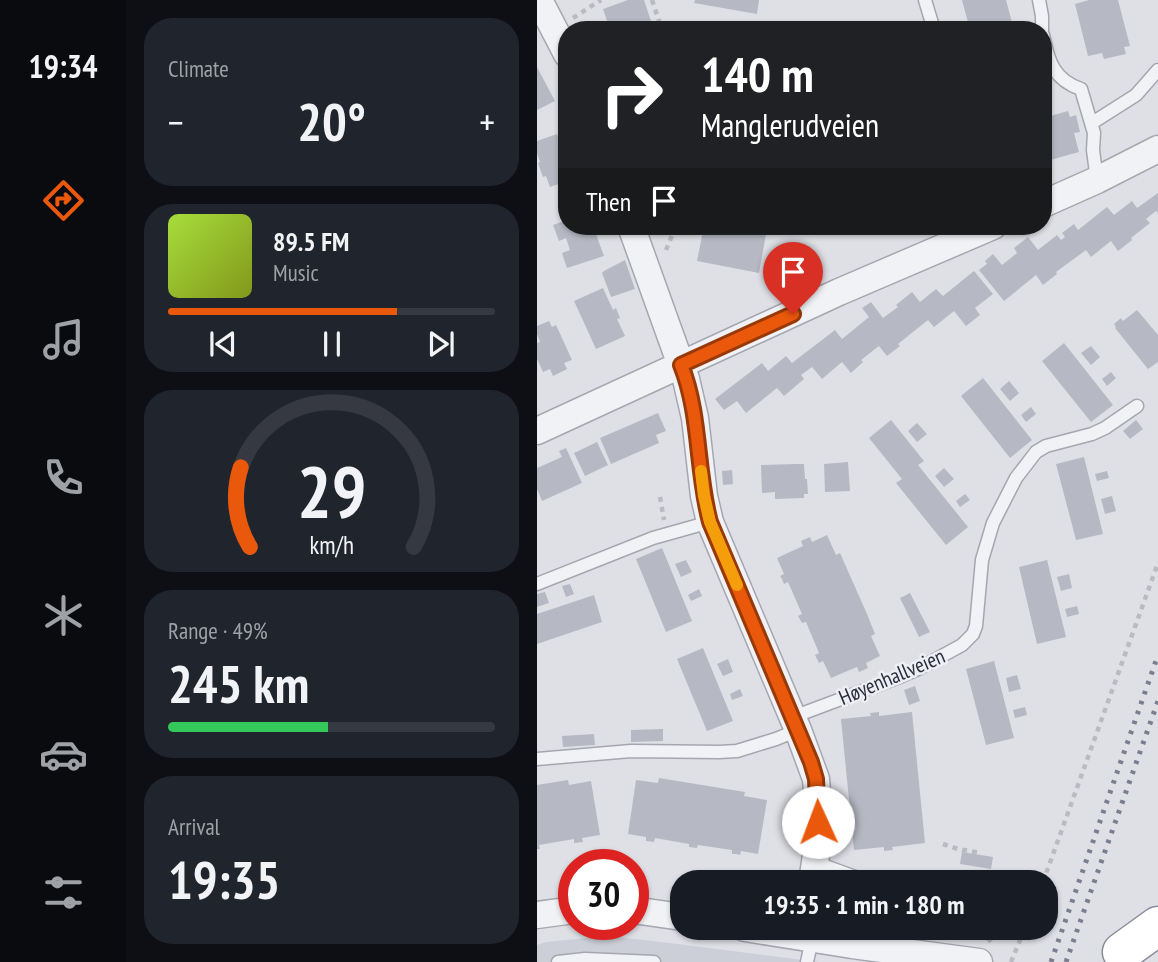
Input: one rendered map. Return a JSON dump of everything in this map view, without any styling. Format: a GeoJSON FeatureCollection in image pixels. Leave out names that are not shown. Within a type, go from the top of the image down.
{"type":"FeatureCollection","features":[{"type":"Feature","properties":{"kind":"highway"},"geometry":{"type":"LineString","coordinates":[[1123,960],[1158,929]]}},
{"type":"Feature","properties":{"kind":"street"},"geometry":{"type":"LineString","coordinates":[[539,0],[558,37]]}},
{"type":"Feature","properties":{"kind":"street"},"geometry":{"type":"LineString","coordinates":[[1052,200],[1158,149]]}},
{"type":"Feature","properties":{"kind":"street"},"geometry":{"type":"LineString","coordinates":[[634,235],[686,379],[695,418],[704,496],[710,522],[816,779],[818,842],[813,870]]}},
{"type":"Feature","properties":{"kind":"street"},"geometry":{"type":"LineString","coordinates":[[537,432],[839,292],[972,235]]}},
{"type":"Feature","properties":{"kind":"street"},"geometry":{"type":"LineString","coordinates":[[537,915],[558,912]]}},
{"type":"Feature","properties":{"kind":"street"},"geometry":{"type":"LineString","coordinates":[[649,912],[670,915]]}},
{"type":"Feature","properties":{"kind":"street"},"geometry":{"type":"LineString","coordinates":[[807,941],[984,950]]}},
{"type":"Feature","properties":{"kind":"lane"},"geometry":{"type":"LineString","coordinates":[[925,0],[931,21]]}},
{"type":"Feature","properties":{"kind":"lane"},"geometry":{"type":"LineString","coordinates":[[1039,0],[1042,21]]}},
{"type":"Feature","properties":{"kind":"lane"},"geometry":{"type":"LineString","coordinates":[[1052,64],[1061,79],[1081,89],[1094,133],[1097,180]]}},
{"type":"Feature","properties":{"kind":"lane"},"geometry":{"type":"LineString","coordinates":[[1092,123],[1136,95],[1158,70]]}},
{"type":"Feature","properties":{"kind":"lane","name":"Høyenhallveien"},"geometry":{"type":"LineString","coordinates":[[537,759],[631,751],[737,751],[776,739],[795,723],[897,678],[962,645],[973,634],[976,626],[982,560],[993,523],[1016,478],[1036,453],[1046,446],[1092,434],[1137,406]]}},
{"type":"Feature","properties":{"kind":"lane"},"geometry":{"type":"LineString","coordinates":[[537,584],[654,538],[710,522]]}},
{"type":"Feature","properties":{"kind":"lane"},"geometry":{"type":"LineString","coordinates":[[558,962],[585,959],[654,962]]}},
{"type":"Feature","properties":{"kind":"path"},"geometry":{"type":"LineString","coordinates":[[567,21],[601,0]]}},
{"type":"Feature","properties":{"kind":"path"},"geometry":{"type":"LineString","coordinates":[[652,0],[659,21]]}},
{"type":"Feature","properties":{"kind":"path"},"geometry":{"type":"LineString","coordinates":[[554,29],[558,27]]}},
{"type":"Feature","properties":{"kind":"path"},"geometry":{"type":"LineString","coordinates":[[1047,870],[1158,563]]}},
{"type":"Feature","properties":{"kind":"path"},"geometry":{"type":"LineString","coordinates":[[943,844],[981,853]]}},
{"type":"Feature","properties":{"kind":"path"},"geometry":{"type":"LineString","coordinates":[[1011,962],[1020,940]]}},
{"type":"Feature","properties":{"kind":"shaded area"},"geometry":{"type":"Polygon","coordinates":[[[643,940],[819,962],[537,962],[537,945],[546,942],[643,940]]]}},
{"type":"Feature","properties":{"kind":"building"},"geometry":{"type":"Polygon","coordinates":[[[628,0],[644,0],[651,21],[607,21],[603,9],[628,0]]]}},
{"type":"Feature","properties":{"kind":"building"},"geometry":{"type":"Polygon","coordinates":[[[695,0],[759,0],[757,14],[694,3],[695,0]]]}},
{"type":"Feature","properties":{"kind":"building"},"geometry":{"type":"Polygon","coordinates":[[[962,0],[1006,0],[1012,21],[968,21],[962,0]]]}},
{"type":"Feature","properties":{"kind":"building"},"geometry":{"type":"Polygon","coordinates":[[[1089,0],[1118,0],[1130,46],[1124,47],[1126,54],[1104,59],[1102,53],[1088,56],[1075,4],[1089,0]]]}},
{"type":"Feature","properties":{"kind":"building"},"geometry":{"type":"Polygon","coordinates":[[[537,67],[555,101],[537,110],[537,67]]]}},
{"type":"Feature","properties":{"kind":"building"},"geometry":{"type":"Polygon","coordinates":[[[1068,111],[1070,117],[1076,115],[1080,132],[1074,133],[1079,152],[1052,160],[1052,115],[1068,111]]]}},
{"type":"Feature","properties":{"kind":"building"},"geometry":{"type":"Polygon","coordinates":[[[557,134],[558,184],[550,187],[546,176],[543,177],[538,163],[537,141],[557,134]]]}},
{"type":"Feature","properties":{"kind":"building"},"geometry":{"type":"Polygon","coordinates":[[[1158,193],[1158,213],[1156,211],[1146,219],[1150,223],[1131,238],[1132,240],[1118,251],[1111,241],[1091,257],[1086,250],[1043,285],[1036,275],[1004,301],[979,270],[993,254],[1002,265],[1017,253],[1014,248],[1028,237],[1038,250],[1057,235],[1061,240],[1065,237],[1062,233],[1074,224],[1078,230],[1107,207],[1114,215],[1132,201],[1137,208],[1158,193]]]}},
{"type":"Feature","properties":{"kind":"building"},"geometry":{"type":"Polygon","coordinates":[[[558,223],[558,235],[596,235],[604,256],[567,268],[562,253],[570,250],[566,238],[559,241],[553,225],[558,223]]]}},
{"type":"Feature","properties":{"kind":"building"},"geometry":{"type":"Polygon","coordinates":[[[702,235],[766,235],[759,273],[697,261],[702,235]]]}},
{"type":"Feature","properties":{"kind":"building"},"geometry":{"type":"Polygon","coordinates":[[[625,260],[635,289],[611,297],[602,273],[625,260]]]}},
{"type":"Feature","properties":{"kind":"building"},"geometry":{"type":"Polygon","coordinates":[[[974,271],[993,294],[975,308],[980,315],[966,326],[954,311],[934,327],[928,320],[887,356],[879,346],[861,360],[863,362],[851,373],[842,362],[822,379],[812,367],[801,375],[804,379],[784,396],[777,388],[746,413],[737,401],[724,410],[715,399],[762,363],[768,371],[786,356],[792,363],[835,330],[842,339],[869,317],[862,308],[871,302],[883,318],[912,292],[920,302],[936,289],[943,296],[974,271]]]}},
{"type":"Feature","properties":{"kind":"building"},"geometry":{"type":"Polygon","coordinates":[[[603,288],[613,310],[616,308],[620,318],[617,319],[625,336],[596,349],[574,301],[603,288]]]}},
{"type":"Feature","properties":{"kind":"building"},"geometry":{"type":"Polygon","coordinates":[[[1137,310],[1158,335],[1158,362],[1148,369],[1114,324],[1121,318],[1123,321],[1137,310]]]}},
{"type":"Feature","properties":{"kind":"building"},"geometry":{"type":"Polygon","coordinates":[[[549,321],[552,327],[556,325],[572,360],[564,363],[567,369],[553,376],[550,369],[543,372],[537,359],[537,343],[540,342],[537,326],[549,321]]]}},
{"type":"Feature","properties":{"kind":"building"},"geometry":{"type":"Polygon","coordinates":[[[1064,343],[1113,405],[1091,422],[1042,361],[1064,343]]]}},
{"type":"Feature","properties":{"kind":"building"},"geometry":{"type":"Polygon","coordinates":[[[1091,346],[1100,357],[1091,365],[1081,353],[1091,346]]]}},
{"type":"Feature","properties":{"kind":"building"},"geometry":{"type":"Polygon","coordinates":[[[1111,372],[1116,378],[1107,386],[1102,379],[1111,372]]]}},
{"type":"Feature","properties":{"kind":"building"},"geometry":{"type":"Polygon","coordinates":[[[983,378],[1032,440],[1010,458],[961,396],[983,378]]]}},
{"type":"Feature","properties":{"kind":"building"},"geometry":{"type":"Polygon","coordinates":[[[1009,381],[1019,393],[1010,401],[1000,389],[1009,381]]]}},
{"type":"Feature","properties":{"kind":"building"},"geometry":{"type":"Polygon","coordinates":[[[1031,407],[1036,414],[1026,422],[1021,415],[1031,407]]]}},
{"type":"Feature","properties":{"kind":"building"},"geometry":{"type":"Polygon","coordinates":[[[658,413],[666,431],[656,435],[659,443],[611,464],[600,438],[658,413]]]}},
{"type":"Feature","properties":{"kind":"building"},"geometry":{"type":"Polygon","coordinates":[[[891,420],[924,461],[918,465],[968,527],[946,545],[896,483],[902,479],[869,438],[891,420]]]}},
{"type":"Feature","properties":{"kind":"building"},"geometry":{"type":"Polygon","coordinates":[[[1136,420],[1143,429],[1130,439],[1123,431],[1136,420]]]}},
{"type":"Feature","properties":{"kind":"building"},"geometry":{"type":"Polygon","coordinates":[[[917,423],[927,434],[917,442],[908,431],[917,423]]]}},
{"type":"Feature","properties":{"kind":"building"},"geometry":{"type":"Polygon","coordinates":[[[597,442],[608,465],[585,476],[574,453],[597,442]]]}},
{"type":"Feature","properties":{"kind":"building"},"geometry":{"type":"Polygon","coordinates":[[[566,448],[582,483],[542,501],[537,489],[537,468],[562,457],[559,451],[566,448]]]}},
{"type":"Feature","properties":{"kind":"building"},"geometry":{"type":"Polygon","coordinates":[[[1084,457],[1103,534],[1076,540],[1056,464],[1084,457]]]}},
{"type":"Feature","properties":{"kind":"building"},"geometry":{"type":"Polygon","coordinates":[[[848,462],[850,491],[825,492],[824,464],[848,462]]]}},
{"type":"Feature","properties":{"kind":"building"},"geometry":{"type":"Polygon","coordinates":[[[804,464],[808,494],[804,494],[804,498],[775,499],[775,492],[762,493],[761,465],[804,464]]]}},
{"type":"Feature","properties":{"kind":"building"},"geometry":{"type":"Polygon","coordinates":[[[944,468],[954,479],[944,487],[935,476],[944,468]]]}},
{"type":"Feature","properties":{"kind":"building"},"geometry":{"type":"Polygon","coordinates":[[[732,470],[733,484],[723,485],[722,471],[732,470]]]}},
{"type":"Feature","properties":{"kind":"building"},"geometry":{"type":"Polygon","coordinates":[[[1107,471],[1109,478],[1097,481],[1095,474],[1107,471]]]}},
{"type":"Feature","properties":{"kind":"building"},"geometry":{"type":"Polygon","coordinates":[[[965,494],[970,500],[960,507],[956,501],[965,494]]]}},
{"type":"Feature","properties":{"kind":"building"},"geometry":{"type":"Polygon","coordinates":[[[1112,496],[1116,511],[1105,514],[1101,499],[1112,496]]]}},
{"type":"Feature","properties":{"kind":"building"},"geometry":{"type":"Polygon","coordinates":[[[827,535],[836,555],[840,553],[867,614],[875,634],[871,636],[880,656],[866,663],[868,668],[859,672],[857,667],[831,678],[823,661],[819,663],[815,655],[819,653],[806,622],[802,623],[798,616],[802,614],[788,582],[784,584],[780,576],[784,574],[777,558],[803,546],[801,541],[810,537],[812,542],[827,535]]]}},
{"type":"Feature","properties":{"kind":"building"},"geometry":{"type":"Polygon","coordinates":[[[662,548],[692,621],[666,632],[636,559],[662,548]]]}},
{"type":"Feature","properties":{"kind":"building"},"geometry":{"type":"Polygon","coordinates":[[[686,560],[692,572],[681,577],[675,564],[686,560]]]}},
{"type":"Feature","properties":{"kind":"building"},"geometry":{"type":"Polygon","coordinates":[[[1047,560],[1066,637],[1037,644],[1019,567],[1047,560]]]}},
{"type":"Feature","properties":{"kind":"building"},"geometry":{"type":"Polygon","coordinates":[[[1069,574],[1072,588],[1061,591],[1057,577],[1069,574]]]}},
{"type":"Feature","properties":{"kind":"building"},"geometry":{"type":"Polygon","coordinates":[[[570,584],[574,594],[566,597],[562,586],[570,584]]]}},
{"type":"Feature","properties":{"kind":"building"},"geometry":{"type":"Polygon","coordinates":[[[699,589],[702,596],[691,601],[688,595],[699,589]]]}},
{"type":"Feature","properties":{"kind":"building"},"geometry":{"type":"Polygon","coordinates":[[[545,592],[549,603],[537,607],[537,594],[545,592]]]}},
{"type":"Feature","properties":{"kind":"building"},"geometry":{"type":"Polygon","coordinates":[[[910,593],[930,632],[919,637],[900,598],[910,593]]]}},
{"type":"Feature","properties":{"kind":"building"},"geometry":{"type":"Polygon","coordinates":[[[594,595],[602,622],[537,644],[537,614],[594,595]]]}},
{"type":"Feature","properties":{"kind":"building"},"geometry":{"type":"Polygon","coordinates":[[[1077,606],[1079,614],[1067,617],[1065,609],[1077,606]]]}},
{"type":"Feature","properties":{"kind":"building"},"geometry":{"type":"Polygon","coordinates":[[[703,648],[733,721],[707,731],[677,659],[703,648]]]}},
{"type":"Feature","properties":{"kind":"building"},"geometry":{"type":"Polygon","coordinates":[[[728,659],[733,672],[723,676],[717,664],[728,659]]]}},
{"type":"Feature","properties":{"kind":"building"},"geometry":{"type":"Polygon","coordinates":[[[994,661],[1014,738],[986,745],[966,669],[994,661]]]}},
{"type":"Feature","properties":{"kind":"building"},"geometry":{"type":"Polygon","coordinates":[[[1017,675],[1021,689],[1009,692],[1006,678],[1017,675]]]}},
{"type":"Feature","properties":{"kind":"building"},"geometry":{"type":"Polygon","coordinates":[[[915,686],[920,701],[909,705],[904,690],[915,686]]]}},
{"type":"Feature","properties":{"kind":"building"},"geometry":{"type":"Polygon","coordinates":[[[740,689],[743,696],[732,700],[730,694],[740,689]]]}},
{"type":"Feature","properties":{"kind":"building"},"geometry":{"type":"Polygon","coordinates":[[[1025,707],[1027,715],[1015,718],[1013,710],[1025,707]]]}},
{"type":"Feature","properties":{"kind":"building"},"geometry":{"type":"Polygon","coordinates":[[[879,712],[879,716],[912,712],[925,843],[892,847],[893,850],[884,851],[884,847],[854,850],[841,719],[871,716],[870,713],[879,712]]]}},
{"type":"Feature","properties":{"kind":"building"},"geometry":{"type":"Polygon","coordinates":[[[663,729],[663,741],[631,742],[631,730],[663,729]]]}},
{"type":"Feature","properties":{"kind":"building"},"geometry":{"type":"Polygon","coordinates":[[[594,734],[595,745],[563,747],[562,736],[594,734]]]}},
{"type":"Feature","properties":{"kind":"building"},"geometry":{"type":"Polygon","coordinates":[[[659,778],[745,792],[744,796],[767,800],[758,854],[741,851],[740,855],[732,854],[732,850],[698,845],[697,848],[689,847],[689,844],[655,838],[654,842],[646,841],[646,837],[628,834],[636,780],[658,783],[659,778]]]}},
{"type":"Feature","properties":{"kind":"building"},"geometry":{"type":"Polygon","coordinates":[[[568,780],[569,785],[591,781],[600,835],[582,838],[583,842],[574,843],[574,839],[539,845],[540,849],[537,849],[537,785],[568,780]]]}},
{"type":"Feature","properties":{"kind":"building"},"geometry":{"type":"Polygon","coordinates":[[[962,852],[993,857],[991,869],[960,864],[962,852]]]}},
{"type":"Feature","properties":{"kind":"railway"},"geometry":{"type":"LineString","coordinates":[[1051,962],[1158,655]]}},
{"type":"Feature","properties":{"kind":"railway"},"geometry":{"type":"LineString","coordinates":[[1066,962],[1158,701]]}},
{"type":"Feature","properties":{"kind":"slow traffic"},"geometry":{"type":"LineString","coordinates":[[701,471],[710,522],[737,585]]}},
{"type":"Feature","properties":{"kind":"route"},"geometry":{"type":"LineString","coordinates":[[793,314],[681,365],[695,418],[704,496],[710,522],[811,762],[816,779],[818,822]]}}]}
